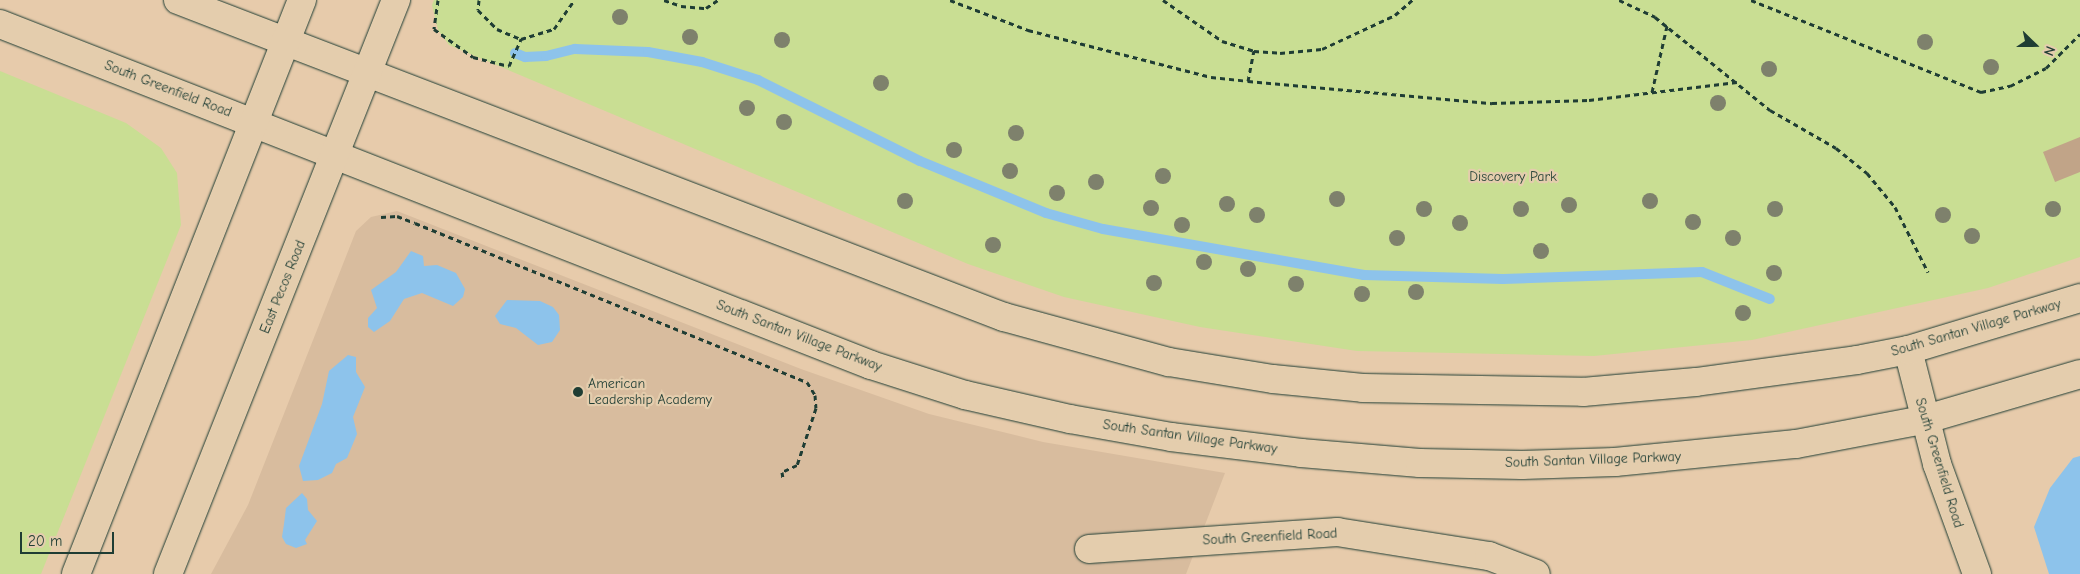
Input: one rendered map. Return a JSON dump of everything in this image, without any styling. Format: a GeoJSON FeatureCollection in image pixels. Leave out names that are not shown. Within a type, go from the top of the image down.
{"type":"FeatureCollection","features":[{"type":"Feature","properties":{"kind":"main road"},"geometry":{"type":"LineString","coordinates":[[178,0],[367,75]]}},
{"type":"Feature","properties":{"kind":"main road"},"geometry":{"type":"LineString","coordinates":[[76,574],[302,0]]}},
{"type":"Feature","properties":{"kind":"main road","name":"East Pecos Road"},"geometry":{"type":"LineString","coordinates":[[168,574],[336,156],[396,0]]}},
{"type":"Feature","properties":{"kind":"main road","name":"South Greenfield Road"},"geometry":{"type":"LineString","coordinates":[[0,24],[336,156]]}},
{"type":"Feature","properties":{"kind":"main road","name":"South Santan Village Parkway"},"geometry":{"type":"LineString","coordinates":[[367,75],[1004,317],[1169,362],[1273,380],[1363,388],[1583,392],[1774,373],[1908,350],[2080,298]]}},
{"type":"Feature","properties":{"kind":"main road","name":"South Santan Village Parkway"},"geometry":{"type":"LineString","coordinates":[[336,156],[871,365],[965,395],[1070,419],[1171,437],[1302,453],[1420,462],[1522,465],[1714,454],[1796,444],[1923,420],[2080,374]]}},
{"type":"Feature","properties":{"kind":"main road","name":"South Greenfield Road"},"geometry":{"type":"LineString","coordinates":[[1908,350],[1923,420],[1977,574]]}},
{"type":"Feature","properties":{"kind":"main road","name":"South Greenfield Road"},"geometry":{"type":"LineString","coordinates":[[1089,549],[1337,532],[1489,556],[1536,574]]}},
{"type":"Feature","properties":{"kind":"path"},"geometry":{"type":"LineString","coordinates":[[438,0],[434,29],[473,57],[509,66],[521,38]]}},
{"type":"Feature","properties":{"kind":"path"},"geometry":{"type":"LineString","coordinates":[[479,0],[478,10],[497,29],[521,38],[554,29],[574,0]]}},
{"type":"Feature","properties":{"kind":"path"},"geometry":{"type":"LineString","coordinates":[[664,0],[681,6],[706,8],[718,0]]}},
{"type":"Feature","properties":{"kind":"path"},"geometry":{"type":"LineString","coordinates":[[950,0],[1028,30],[1211,77],[1248,81],[1492,103],[1589,100],[1737,82]]}},
{"type":"Feature","properties":{"kind":"path"},"geometry":{"type":"LineString","coordinates":[[1163,0],[1222,40],[1254,51],[1322,49],[1395,15],[1412,0]]}},
{"type":"Feature","properties":{"kind":"path"},"geometry":{"type":"LineString","coordinates":[[1620,0],[1667,26],[1770,110],[1836,148],[1867,173],[1895,207],[1928,272]]}},
{"type":"Feature","properties":{"kind":"path"},"geometry":{"type":"LineString","coordinates":[[1751,0],[1981,92],[2010,86],[2046,68],[2080,34]]}},
{"type":"Feature","properties":{"kind":"path"},"geometry":{"type":"LineString","coordinates":[[1652,92],[1667,26]]}},
{"type":"Feature","properties":{"kind":"path"},"geometry":{"type":"LineString","coordinates":[[1248,81],[1254,51]]}},
{"type":"Feature","properties":{"kind":"path"},"geometry":{"type":"LineString","coordinates":[[381,217],[397,216],[807,382],[815,395],[816,408],[797,465],[782,472],[782,478]]}},
{"type":"Feature","properties":{"kind":"shaded area","name":"American Leadership Academy"},"geometry":{"type":"Polygon","coordinates":[[[397,211],[801,369],[929,414],[1043,442],[1225,473],[1186,574],[211,574],[248,505],[356,231],[371,217],[397,211]]]}},
{"type":"Feature","properties":{"kind":"green space","name":"Discovery Park"},"geometry":{"type":"Polygon","coordinates":[[[434,0],[2080,0],[2080,257],[1988,288],[1752,340],[1594,356],[1357,351],[1200,327],[1064,297],[968,264],[449,45],[438,30],[432,5],[434,0]]]}},
{"type":"Feature","properties":{"kind":"green space"},"geometry":{"type":"Polygon","coordinates":[[[0,71],[126,123],[161,148],[177,173],[181,225],[41,574],[0,574],[0,71]]]}},
{"type":"Feature","properties":{"kind":"water"},"geometry":{"type":"Polygon","coordinates":[[[411,251],[423,256],[424,266],[437,265],[456,273],[465,289],[463,297],[453,306],[422,293],[404,299],[390,321],[374,332],[368,327],[368,318],[377,308],[371,290],[396,272],[411,251]]]}},
{"type":"Feature","properties":{"kind":"water"},"geometry":{"type":"Polygon","coordinates":[[[507,300],[540,301],[553,307],[559,315],[560,330],[552,342],[538,345],[516,328],[500,324],[495,316],[507,300]]]}},
{"type":"Feature","properties":{"kind":"water"},"geometry":{"type":"Polygon","coordinates":[[[348,355],[356,357],[356,372],[365,387],[353,417],[357,434],[347,458],[336,464],[332,473],[318,480],[303,481],[299,466],[322,404],[329,371],[348,355]]]}},
{"type":"Feature","properties":{"kind":"water"},"geometry":{"type":"Polygon","coordinates":[[[2080,456],[2080,574],[2049,574],[2034,527],[2050,488],[2073,458],[2080,456]]]}},
{"type":"Feature","properties":{"kind":"water"},"geometry":{"type":"Polygon","coordinates":[[[302,493],[307,499],[308,510],[317,521],[305,540],[307,544],[296,548],[286,544],[282,537],[286,508],[302,493]]]}},
{"type":"Feature","properties":{"kind":"building"},"geometry":{"type":"Polygon","coordinates":[[[2080,137],[2080,172],[2055,182],[2043,152],[2080,137]]]}},
{"type":"Feature","properties":{"kind":"waterway"},"geometry":{"type":"LineString","coordinates":[[515,53],[525,57],[546,56],[575,49],[648,52],[702,62],[758,80],[920,161],[1046,213],[1103,229],[1364,275],[1503,279],[1702,272],[1770,299]]}},
{"type":"Feature","properties":{"kind":"place","name":"American Leadership Academy"},"geometry":{"type":"Point","coordinates":[578,392]}}]}
